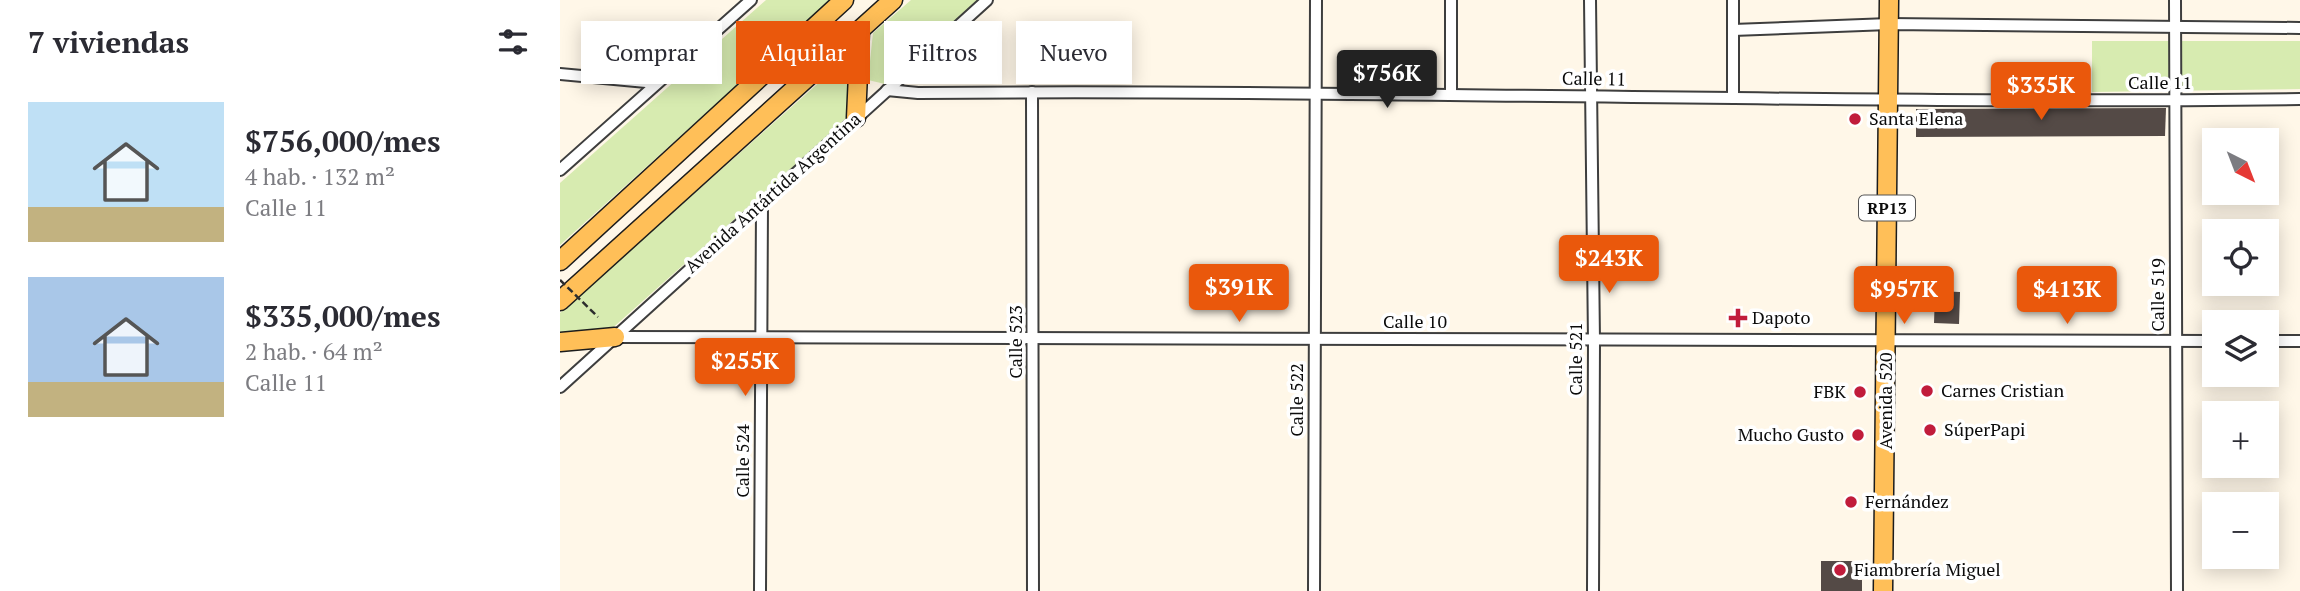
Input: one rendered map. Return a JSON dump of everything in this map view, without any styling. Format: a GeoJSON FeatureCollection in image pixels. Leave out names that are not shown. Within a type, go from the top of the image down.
{"type":"FeatureCollection","features":[{"type":"Feature","properties":{"kind":"main road"},"geometry":{"type":"LineString","coordinates":[[560,261],[844,0]]}},
{"type":"Feature","properties":{"kind":"main road"},"geometry":{"type":"LineString","coordinates":[[870,21],[893,0]]}},
{"type":"Feature","properties":{"kind":"main road","name":"Avenida 520"},"geometry":{"type":"LineString","coordinates":[[1883,591],[1889,0]]}},
{"type":"Feature","properties":{"kind":"main road"},"geometry":{"type":"LineString","coordinates":[[560,300],[800,84]]}},
{"type":"Feature","properties":{"kind":"main road"},"geometry":{"type":"LineString","coordinates":[[856,118],[858,84]]}},
{"type":"Feature","properties":{"kind":"main road"},"geometry":{"type":"LineString","coordinates":[[560,342],[615,337]]}},
{"type":"Feature","properties":{"kind":"street"},"geometry":{"type":"LineString","coordinates":[[722,26],[751,0]]}},
{"type":"Feature","properties":{"kind":"street","name":"Avenida Antártida Argentina"},"geometry":{"type":"LineString","coordinates":[[560,387],[988,0]]}},
{"type":"Feature","properties":{"kind":"street","name":"Calle 522"},"geometry":{"type":"LineString","coordinates":[[1314,591],[1316,0]]}},
{"type":"Feature","properties":{"kind":"street"},"geometry":{"type":"LineString","coordinates":[[1451,0],[1451,94]]}},
{"type":"Feature","properties":{"kind":"street","name":"Calle 521"},"geometry":{"type":"LineString","coordinates":[[1590,0],[1594,341],[1593,591]]}},
{"type":"Feature","properties":{"kind":"street"},"geometry":{"type":"LineString","coordinates":[[1733,0],[1733,98]]}},
{"type":"Feature","properties":{"kind":"street","name":"Calle 519"},"geometry":{"type":"LineString","coordinates":[[2175,0],[2177,591]]}},
{"type":"Feature","properties":{"kind":"street"},"geometry":{"type":"LineString","coordinates":[[1733,30],[1889,24],[2300,28]]}},
{"type":"Feature","properties":{"kind":"street"},"geometry":{"type":"LineString","coordinates":[[560,74],[581,76]]}},
{"type":"Feature","properties":{"kind":"street"},"geometry":{"type":"LineString","coordinates":[[560,170],[656,84]]}},
{"type":"Feature","properties":{"kind":"street","name":"Calle 11"},"geometry":{"type":"LineString","coordinates":[[887,90],[918,93],[1451,94],[1888,101],[2300,99]]}},
{"type":"Feature","properties":{"kind":"street","name":"Calle 523"},"geometry":{"type":"LineString","coordinates":[[1032,92],[1033,591]]}},
{"type":"Feature","properties":{"kind":"street","name":"Calle 524"},"geometry":{"type":"LineString","coordinates":[[760,591],[761,205]]}},
{"type":"Feature","properties":{"kind":"street","name":"Calle 10"},"geometry":{"type":"LineString","coordinates":[[615,337],[2202,341]]}},
{"type":"Feature","properties":{"kind":"street"},"geometry":{"type":"LineString","coordinates":[[2279,341],[2300,341]]}},
{"type":"Feature","properties":{"kind":"path"},"geometry":{"type":"LineString","coordinates":[[560,280],[598,317]]}},
{"type":"Feature","properties":{"kind":"green space"},"geometry":{"type":"Polygon","coordinates":[[[766,0],[831,0],[808,21],[742,21],[766,0]]]}},
{"type":"Feature","properties":{"kind":"green space"},"geometry":{"type":"Polygon","coordinates":[[[911,0],[982,0],[958,21],[887,21],[911,0]]]}},
{"type":"Feature","properties":{"kind":"green space"},"geometry":{"type":"Polygon","coordinates":[[[884,23],[884,84],[870,80],[873,33],[884,23]]]}},
{"type":"Feature","properties":{"kind":"green space"},"geometry":{"type":"Polygon","coordinates":[[[736,27],[738,84],[560,245],[560,183],[671,84],[722,84],[722,39],[736,27]]]}},
{"type":"Feature","properties":{"kind":"green space"},"geometry":{"type":"Polygon","coordinates":[[[2092,41],[2300,41],[2300,89],[2092,92],[2092,41]]]}},
{"type":"Feature","properties":{"kind":"green space"},"geometry":{"type":"Polygon","coordinates":[[[817,84],[848,84],[846,120],[608,332],[560,332],[560,313],[817,84]]]}},
{"type":"Feature","properties":{"kind":"building"},"geometry":{"type":"Polygon","coordinates":[[[2166,108],[2165,136],[1916,137],[1916,109],[2166,108]]]}},
{"type":"Feature","properties":{"kind":"building"},"geometry":{"type":"Polygon","coordinates":[[[1935,291],[1960,292],[1959,324],[1934,323],[1935,291]]]}},
{"type":"Feature","properties":{"kind":"building","name":"Fiambrería Miguel"},"geometry":{"type":"Polygon","coordinates":[[[1821,561],[1858,561],[1858,580],[1862,580],[1862,591],[1821,591],[1821,561]]]}},
{"type":"Feature","properties":{"kind":"place","name":"Santa Elena"},"geometry":{"type":"Point","coordinates":[1855,119]}},
{"type":"Feature","properties":{"kind":"place","name":"Dapoto"},"geometry":{"type":"Point","coordinates":[1738,318]}},
{"type":"Feature","properties":{"kind":"place","name":"Carnes Cristian"},"geometry":{"type":"Point","coordinates":[1927,391]}},
{"type":"Feature","properties":{"kind":"place","name":"FBK"},"geometry":{"type":"Point","coordinates":[1860,392]}},
{"type":"Feature","properties":{"kind":"place","name":"SúperPapi"},"geometry":{"type":"Point","coordinates":[1930,430]}},
{"type":"Feature","properties":{"kind":"place","name":"Mucho Gusto"},"geometry":{"type":"Point","coordinates":[1858,435]}},
{"type":"Feature","properties":{"kind":"place","name":"Fernández"},"geometry":{"type":"Point","coordinates":[1851,502]}},
{"type":"Feature","properties":{"kind":"place","name":"Fiambrería Miguel"},"geometry":{"type":"Point","coordinates":[1840,570]}}]}
